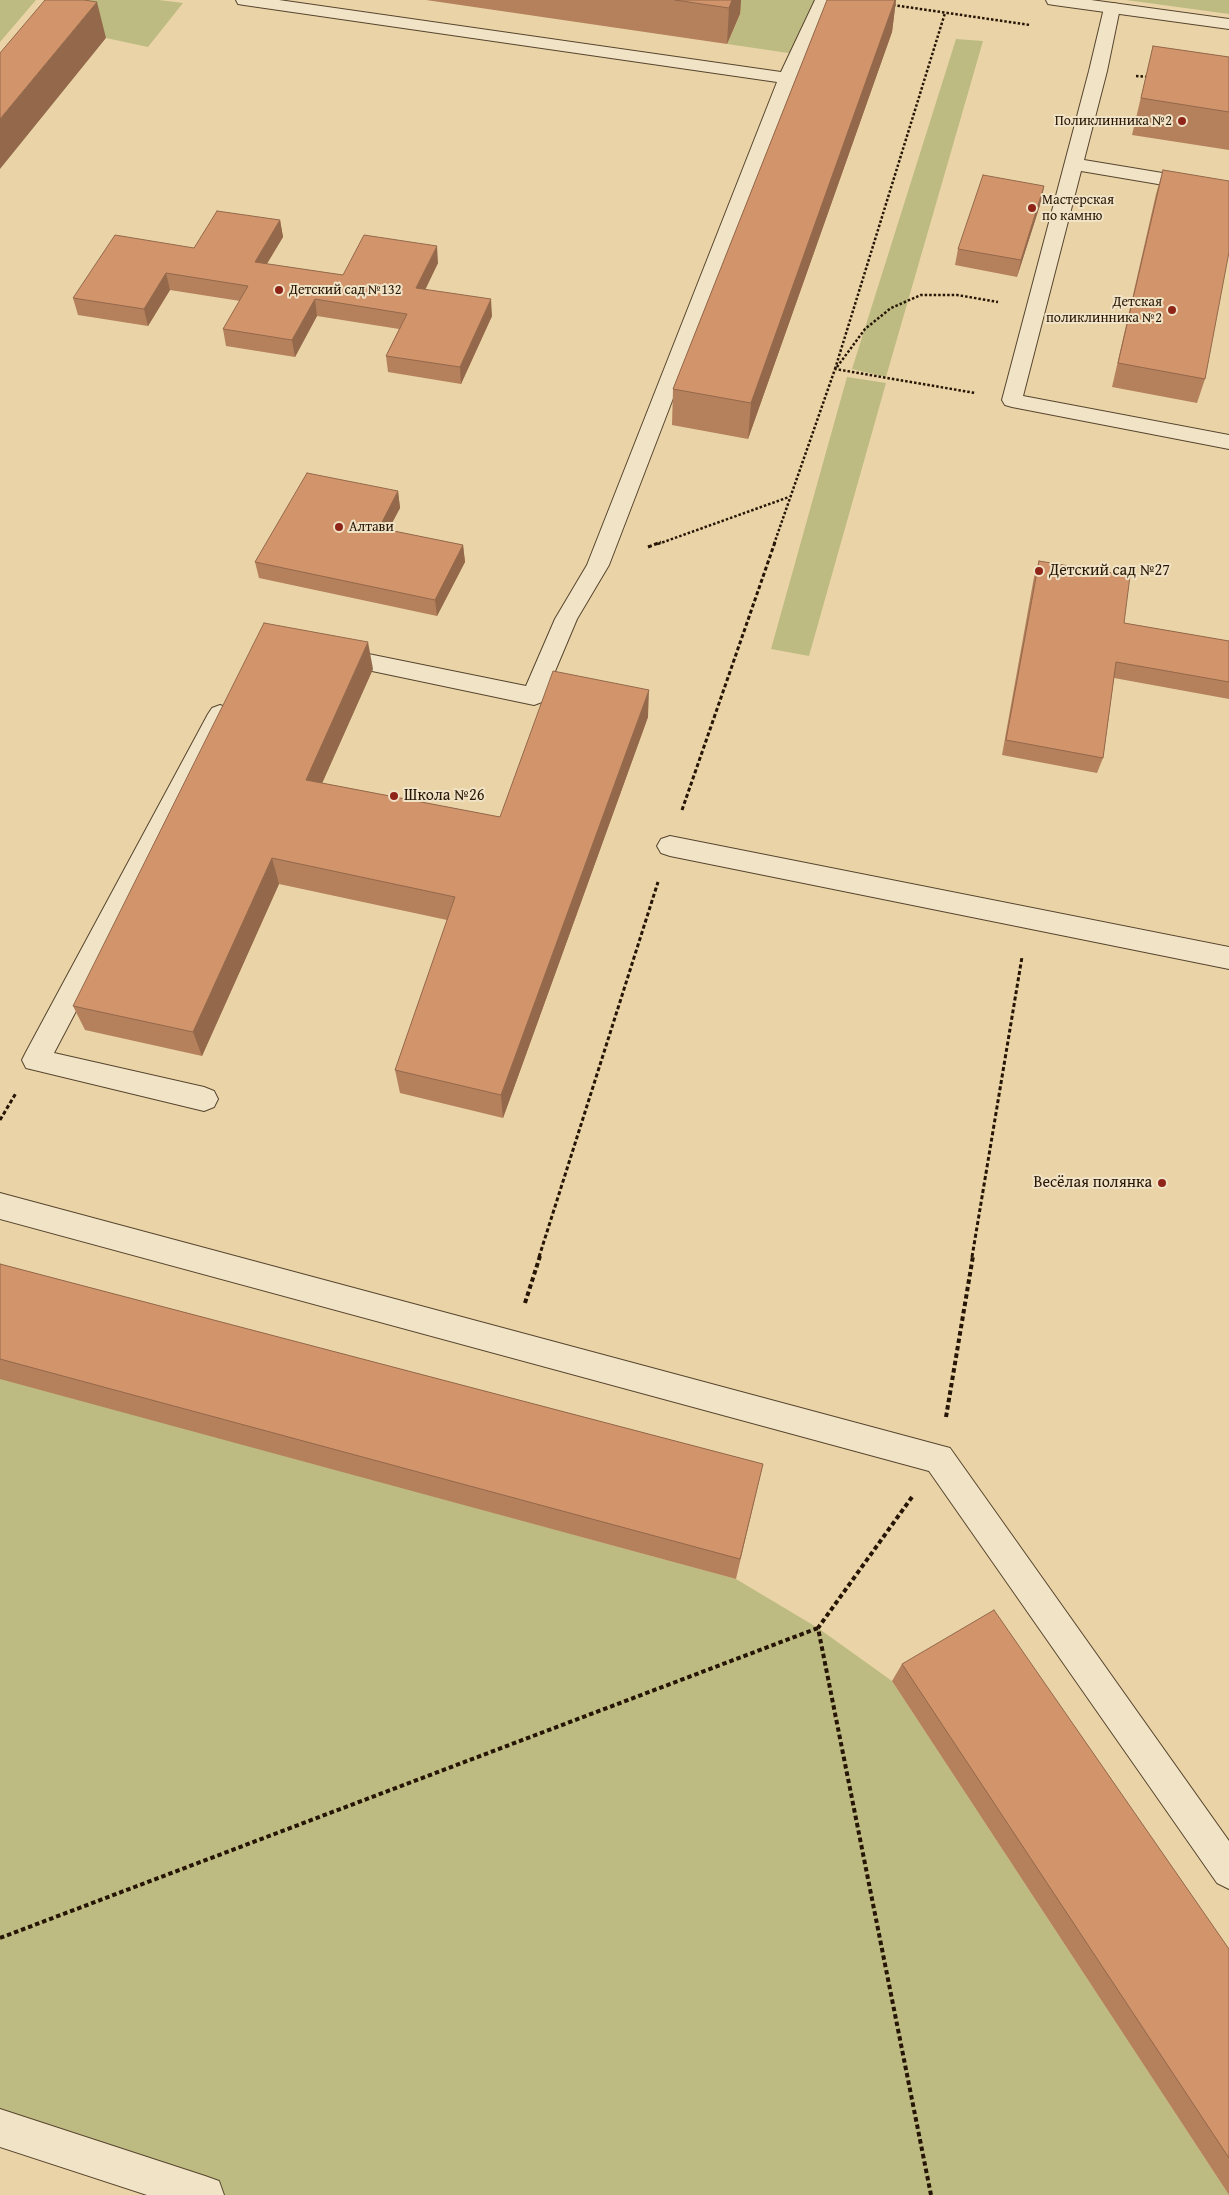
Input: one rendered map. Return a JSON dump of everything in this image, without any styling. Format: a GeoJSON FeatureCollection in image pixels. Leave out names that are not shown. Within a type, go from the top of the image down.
{"type":"FeatureCollection","features":[{"type":"Feature","properties":{"kind":"street"},"geometry":{"type":"LineString","coordinates":[[244,0],[787,78]]}},
{"type":"Feature","properties":{"kind":"street"},"geometry":{"type":"LineString","coordinates":[[316,652],[534,696],[566,619],[598,565],[787,78],[823,0]]}},
{"type":"Feature","properties":{"kind":"street"},"geometry":{"type":"LineString","coordinates":[[1054,0],[1229,24]]}},
{"type":"Feature","properties":{"kind":"street"},"geometry":{"type":"LineString","coordinates":[[1112,8],[1074,164],[1012,400],[1229,442]]}},
{"type":"Feature","properties":{"kind":"street"},"geometry":{"type":"LineString","coordinates":[[1074,164],[1229,190]]}},
{"type":"Feature","properties":{"kind":"street"},"geometry":{"type":"LineString","coordinates":[[204,1099],[36,1060],[231,692]]}},
{"type":"Feature","properties":{"kind":"street"},"geometry":{"type":"LineString","coordinates":[[670,846],[1229,958]]}},
{"type":"Feature","properties":{"kind":"street"},"geometry":{"type":"LineString","coordinates":[[0,1206],[939,1459],[1229,1871]]}},
{"type":"Feature","properties":{"kind":"street"},"geometry":{"type":"LineString","coordinates":[[0,2128],[205,2195]]}},
{"type":"Feature","properties":{"kind":"path"},"geometry":{"type":"LineString","coordinates":[[512,1344],[670,846],[789,497],[835,369],[945,13]]}},
{"type":"Feature","properties":{"kind":"path"},"geometry":{"type":"LineString","coordinates":[[835,369],[865,329],[891,308],[921,295],[958,295],[1035,308]]}},
{"type":"Feature","properties":{"kind":"path"},"geometry":{"type":"LineString","coordinates":[[835,369],[1012,400]]}},
{"type":"Feature","properties":{"kind":"path"},"geometry":{"type":"LineString","coordinates":[[598,565],[789,497]]}},
{"type":"Feature","properties":{"kind":"path"},"geometry":{"type":"LineString","coordinates":[[0,1938],[818,1628],[939,1459],[1028,917]]}},
{"type":"Feature","properties":{"kind":"path"},"geometry":{"type":"LineString","coordinates":[[818,1628],[931,2195]]}},
{"type":"Feature","properties":{"kind":"shaded area"},"geometry":{"type":"Polygon","coordinates":[[[0,0],[36,0],[0,42],[0,0]]]}},
{"type":"Feature","properties":{"kind":"shaded area"},"geometry":{"type":"Polygon","coordinates":[[[78,0],[159,0],[183,3],[148,47],[106,38],[78,0]]]}},
{"type":"Feature","properties":{"kind":"shaded area"},"geometry":{"type":"Polygon","coordinates":[[[640,0],[819,0],[795,54],[727,44],[740,15],[640,0]]]}},
{"type":"Feature","properties":{"kind":"shaded area"},"geometry":{"type":"Polygon","coordinates":[[[1126,0],[1229,0],[1229,14],[1126,0]]]}},
{"type":"Feature","properties":{"kind":"shaded area"},"geometry":{"type":"Polygon","coordinates":[[[956,39],[983,41],[886,377],[852,369],[956,39]]]}},
{"type":"Feature","properties":{"kind":"shaded area"},"geometry":{"type":"Polygon","coordinates":[[[847,377],[886,383],[809,656],[771,649],[847,377]]]}},
{"type":"Feature","properties":{"kind":"shaded area"},"geometry":{"type":"Polygon","coordinates":[[[0,1378],[736,1579],[818,1628],[892,1681],[1229,2195],[205,2195],[0,2128],[0,1378]]]}},
{"type":"Feature","properties":{"kind":"building"},"geometry":{"type":"Polygon","coordinates":[[[45,0],[97,2],[0,119],[0,53],[45,0]]]}},
{"type":"Feature","properties":{"kind":"building"},"geometry":{"type":"Polygon","coordinates":[[[675,0],[732,0],[729,8],[675,0]]]}},
{"type":"Feature","properties":{"kind":"building"},"geometry":{"type":"Polygon","coordinates":[[[827,0],[895,0],[751,403],[673,389],[827,0]]]}},
{"type":"Feature","properties":{"kind":"building"},"geometry":{"type":"Polygon","coordinates":[[[1153,46],[1229,57],[1229,112],[1141,98],[1153,46]]]}},
{"type":"Feature","properties":{"kind":"building","name":"Детская поликлинника №2"},"geometry":{"type":"Polygon","coordinates":[[[1163,170],[1229,181],[1229,252],[1205,379],[1118,363],[1163,170]]]}},
{"type":"Feature","properties":{"kind":"building"},"geometry":{"type":"Polygon","coordinates":[[[983,175],[1044,186],[1021,260],[958,249],[983,175]]]}},
{"type":"Feature","properties":{"kind":"building"},"geometry":{"type":"Polygon","coordinates":[[[217,211],[280,220],[255,262],[343,275],[364,235],[437,246],[416,288],[491,299],[460,367],[386,356],[407,314],[315,299],[292,340],[223,329],[248,286],[166,273],[144,309],[73,298],[115,235],[194,248],[217,211]]]}},
{"type":"Feature","properties":{"kind":"building"},"geometry":{"type":"Polygon","coordinates":[[[307,473],[398,491],[379,528],[463,545],[435,600],[255,562],[307,473]]]}},
{"type":"Feature","properties":{"kind":"building"},"geometry":{"type":"Polygon","coordinates":[[[1039,561],[1130,576],[1124,623],[1229,641],[1229,682],[1116,662],[1103,758],[1006,740],[1039,561]]]}},
{"type":"Feature","properties":{"kind":"building"},"geometry":{"type":"Polygon","coordinates":[[[264,623],[368,642],[306,780],[500,817],[553,671],[649,690],[501,1095],[395,1070],[455,897],[272,858],[193,1032],[73,1006],[264,623]]]}},
{"type":"Feature","properties":{"kind":"building"},"geometry":{"type":"Polygon","coordinates":[[[0,1264],[763,1464],[740,1559],[0,1359],[0,1264]]]}},
{"type":"Feature","properties":{"kind":"building"},"geometry":{"type":"Polygon","coordinates":[[[994,1610],[1229,1949],[1229,2158],[902,1664],[994,1610]]]}},
{"type":"Feature","properties":{"kind":"place","name":"Поликлинника №2"},"geometry":{"type":"Point","coordinates":[1182,121]}},
{"type":"Feature","properties":{"kind":"place","name":"Мастерская по камню"},"geometry":{"type":"Point","coordinates":[1032,208]}},
{"type":"Feature","properties":{"kind":"place","name":"Детский сад №132"},"geometry":{"type":"Point","coordinates":[279,290]}},
{"type":"Feature","properties":{"kind":"place","name":"Детская поликлинника №2"},"geometry":{"type":"Point","coordinates":[1172,310]}},
{"type":"Feature","properties":{"kind":"place","name":"Алтави"},"geometry":{"type":"Point","coordinates":[339,527]}},
{"type":"Feature","properties":{"kind":"place","name":"Детский сад №27"},"geometry":{"type":"Point","coordinates":[1039,571]}},
{"type":"Feature","properties":{"kind":"place","name":"Школа №26"},"geometry":{"type":"Point","coordinates":[394,796]}},
{"type":"Feature","properties":{"kind":"place","name":"Весёлая полянка"},"geometry":{"type":"Point","coordinates":[1162,1183]}}]}
